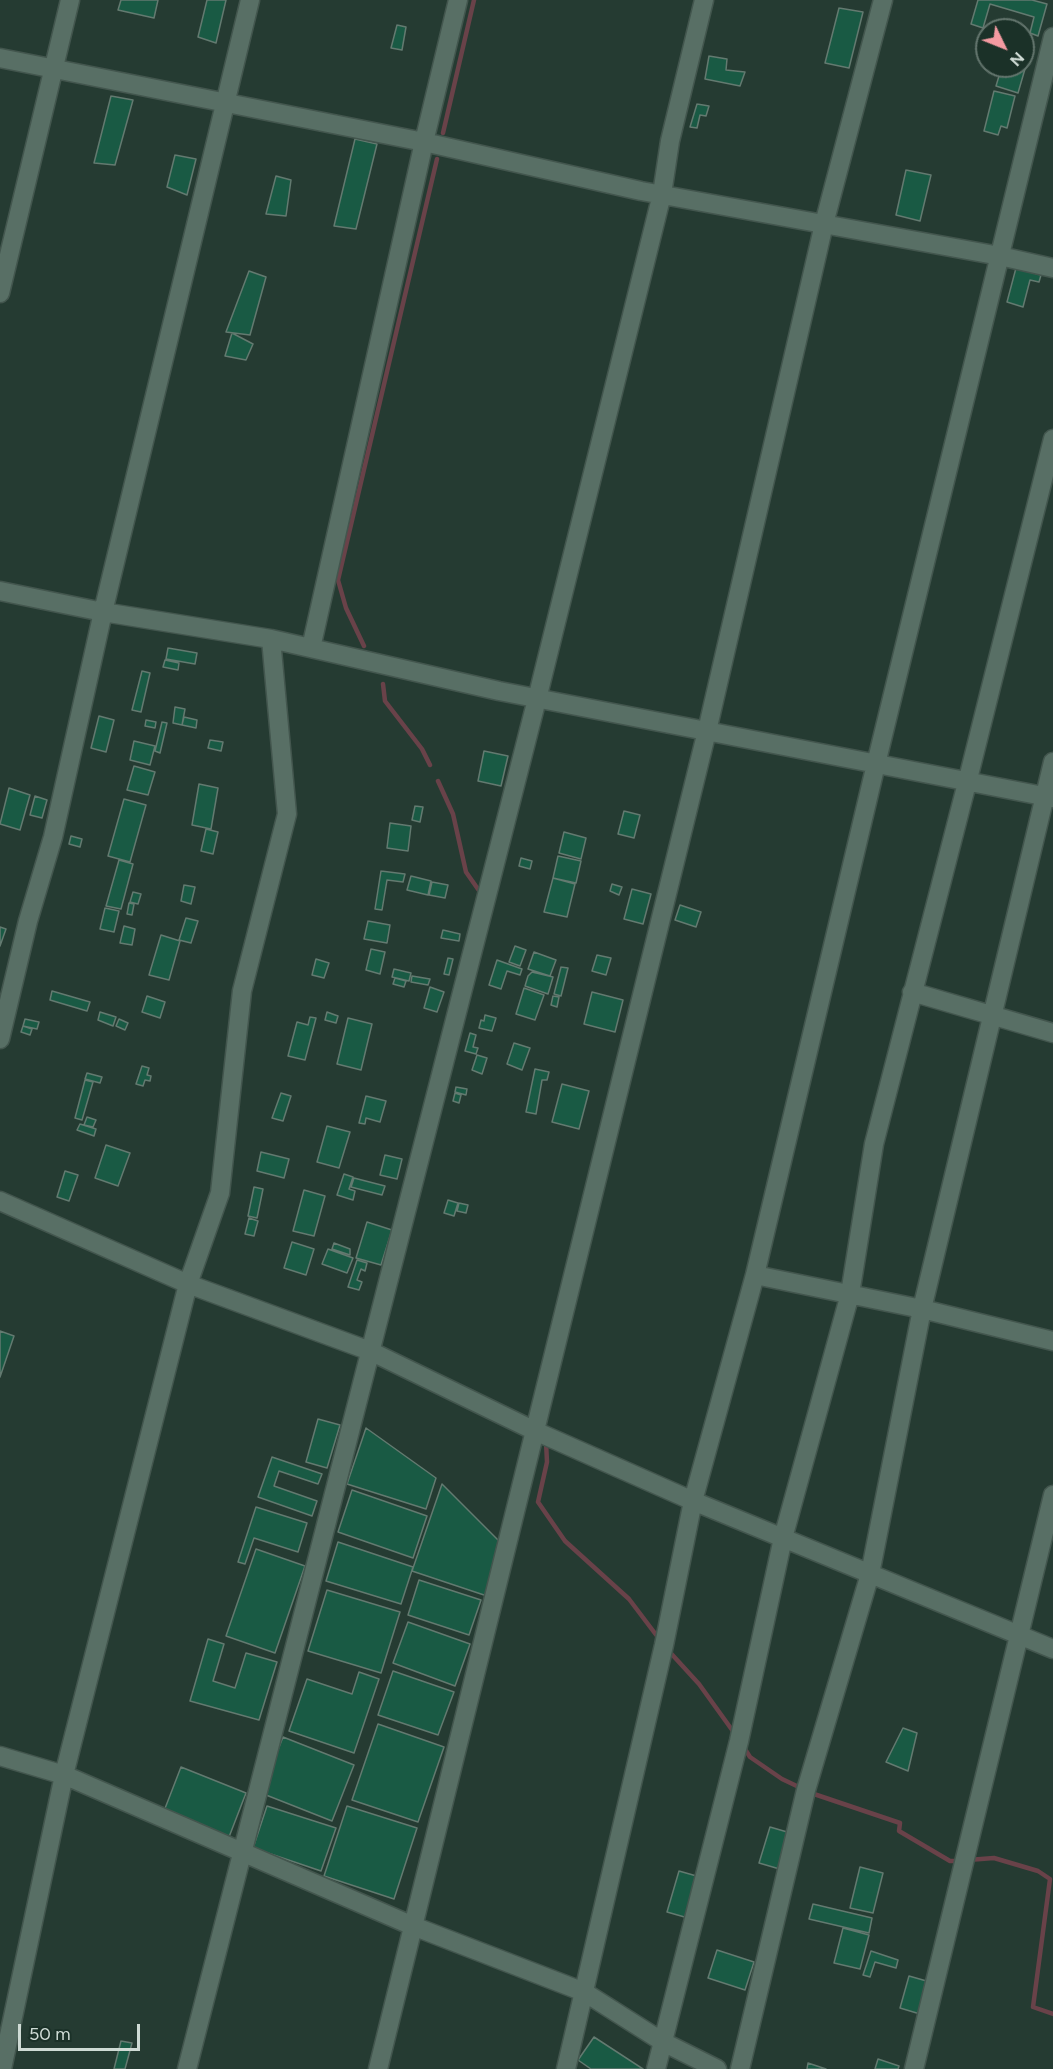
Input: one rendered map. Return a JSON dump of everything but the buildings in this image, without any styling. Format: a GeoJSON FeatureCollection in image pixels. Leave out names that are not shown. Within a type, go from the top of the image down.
{"type":"FeatureCollection","features":[{"type":"Feature","properties":{"kind":"street"},"geometry":{"type":"LineString","coordinates":[[0,292],[70,0]]}},
{"type":"Feature","properties":{"kind":"street"},"geometry":{"type":"LineString","coordinates":[[0,1039],[28,921],[53,837],[103,612],[250,0]]}},
{"type":"Feature","properties":{"kind":"street"},"geometry":{"type":"LineString","coordinates":[[311,648],[423,142],[458,0]]}},
{"type":"Feature","properties":{"kind":"street"},"geometry":{"type":"LineString","coordinates":[[187,2069],[537,699],[662,194],[670,141],[704,0]]}},
{"type":"Feature","properties":{"kind":"street"},"geometry":{"type":"LineString","coordinates":[[378,2069],[707,731],[824,224],[883,0]]}},
{"type":"Feature","properties":{"kind":"street"},"geometry":{"type":"LineString","coordinates":[[566,2069],[664,1645],[693,1501],[756,1275],[876,764],[1053,38]]}},
{"type":"Feature","properties":{"kind":"street"},"geometry":{"type":"LineString","coordinates":[[0,58],[423,142],[662,194],[1000,256],[1053,268]]}},
{"type":"Feature","properties":{"kind":"street"},"geometry":{"type":"LineString","coordinates":[[656,2069],[739,1741],[783,1538],[850,1294],[874,1144],[1053,439]]}},
{"type":"Feature","properties":{"kind":"street"},"geometry":{"type":"LineString","coordinates":[[0,591],[103,612],[271,639],[537,699],[1049,797]]}},
{"type":"Feature","properties":{"kind":"street"},"geometry":{"type":"LineString","coordinates":[[2,2069],[64,1775],[188,1284],[220,1194],[242,992],[287,814],[271,639]]}},
{"type":"Feature","properties":{"kind":"street"},"geometry":{"type":"LineString","coordinates":[[740,2069],[806,1791],[870,1574],[922,1309],[992,1017],[1049,797],[1053,762]]}},
{"type":"Feature","properties":{"kind":"street"},"geometry":{"type":"LineString","coordinates":[[912,992],[1053,1033]]}},
{"type":"Feature","properties":{"kind":"street"},"geometry":{"type":"LineString","coordinates":[[0,1201],[188,1284],[370,1351],[535,1431],[693,1501],[1053,1649]]}},
{"type":"Feature","properties":{"kind":"street"},"geometry":{"type":"LineString","coordinates":[[756,1275],[922,1309],[1053,1341]]}},
{"type":"Feature","properties":{"kind":"street"},"geometry":{"type":"LineString","coordinates":[[914,2069],[1053,1496]]}},
{"type":"Feature","properties":{"kind":"street"},"geometry":{"type":"LineString","coordinates":[[0,1756],[64,1775],[413,1926],[584,1992],[663,2042],[717,2069]]}},
{"type":"Feature","properties":{"kind":"waterway"},"geometry":{"type":"LineString","coordinates":[[443,133],[474,0]]}},
{"type":"Feature","properties":{"kind":"waterway"},"geometry":{"type":"LineString","coordinates":[[364,646],[346,608],[338,580],[437,159]]}},
{"type":"Feature","properties":{"kind":"waterway"},"geometry":{"type":"LineString","coordinates":[[383,684],[385,701],[422,749],[430,765]]}},
{"type":"Feature","properties":{"kind":"waterway"},"geometry":{"type":"LineString","coordinates":[[438,781],[453,814],[466,872],[480,892]]}},
{"type":"Feature","properties":{"kind":"waterway"},"geometry":{"type":"LineString","coordinates":[[546,1442],[547,1462],[538,1502],[565,1541],[629,1599],[660,1640]]}},
{"type":"Feature","properties":{"kind":"waterway"},"geometry":{"type":"LineString","coordinates":[[667,1649],[699,1684],[735,1734]]}},
{"type":"Feature","properties":{"kind":"waterway"},"geometry":{"type":"LineString","coordinates":[[743,1746],[750,1757],[782,1779],[801,1788]]}},
{"type":"Feature","properties":{"kind":"waterway"},"geometry":{"type":"LineString","coordinates":[[811,1793],[900,1823],[899,1831],[950,1861],[960,1861]]}},
{"type":"Feature","properties":{"kind":"waterway"},"geometry":{"type":"LineString","coordinates":[[968,1860],[994,1858],[1038,1871],[1050,1879],[1033,2007],[1053,2014]]}}]}
